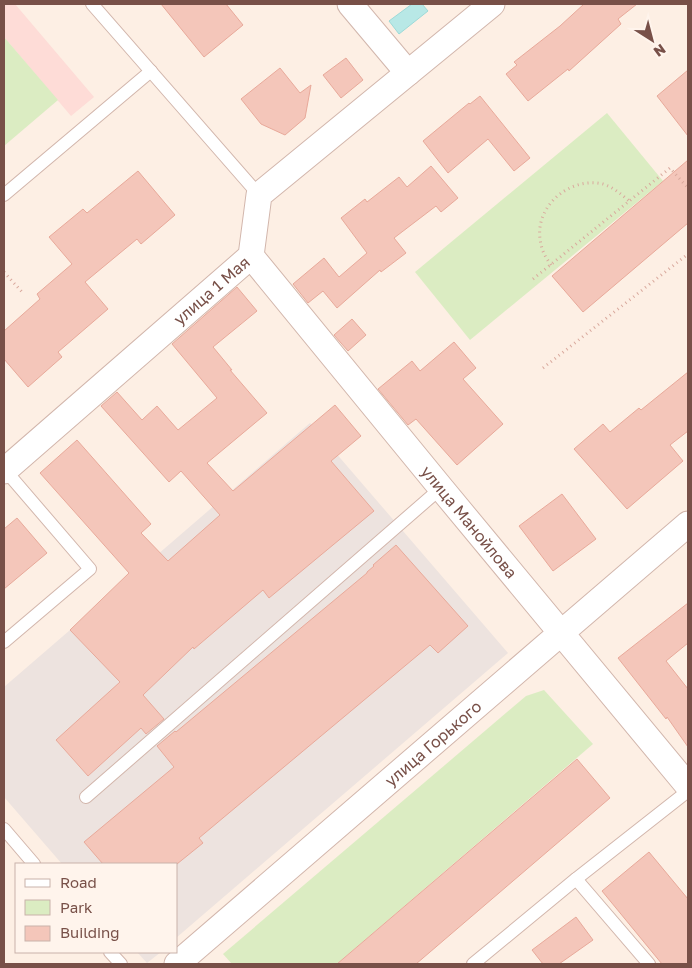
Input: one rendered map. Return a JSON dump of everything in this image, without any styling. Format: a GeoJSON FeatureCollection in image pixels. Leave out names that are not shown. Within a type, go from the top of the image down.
{"type":"FeatureCollection","features":[{"type":"Feature","properties":{"kind":"street"},"geometry":{"type":"LineString","coordinates":[[350,4],[408,74]]}},
{"type":"Feature","properties":{"kind":"street"},"geometry":{"type":"LineString","coordinates":[[259,195],[492,4]]}},
{"type":"Feature","properties":{"kind":"street","name":"улица 1 Мая"},"geometry":{"type":"LineString","coordinates":[[5,470],[251,256],[259,195]]}},
{"type":"Feature","properties":{"kind":"street","name":"улица Манойлова"},"geometry":{"type":"LineString","coordinates":[[251,256],[440,488],[688,786]]}},
{"type":"Feature","properties":{"kind":"street","name":"улица Горького"},"geometry":{"type":"LineString","coordinates":[[179,964],[688,524]]}},
{"type":"Feature","properties":{"kind":"lane"},"geometry":{"type":"LineString","coordinates":[[92,4],[259,195]]}},
{"type":"Feature","properties":{"kind":"lane"},"geometry":{"type":"LineString","coordinates":[[4,195],[150,71]]}},
{"type":"Feature","properties":{"kind":"lane"},"geometry":{"type":"LineString","coordinates":[[4,642],[90,569],[5,470]]}},
{"type":"Feature","properties":{"kind":"lane"},"geometry":{"type":"LineString","coordinates":[[86,797],[440,488]]}},
{"type":"Feature","properties":{"kind":"lane"},"geometry":{"type":"LineString","coordinates":[[473,964],[688,790]]}},
{"type":"Feature","properties":{"kind":"lane"},"geometry":{"type":"LineString","coordinates":[[4,829],[33,863]]}},
{"type":"Feature","properties":{"kind":"lane"},"geometry":{"type":"LineString","coordinates":[[576,879],[649,964]]}},
{"type":"Feature","properties":{"kind":"lane"},"geometry":{"type":"LineString","coordinates":[[111,953],[121,964]]}},
{"type":"Feature","properties":{"kind":"path"},"geometry":{"type":"LineString","coordinates":[[533,279],[670,168],[688,188]]}},
{"type":"Feature","properties":{"kind":"path"},"geometry":{"type":"LineString","coordinates":[[551,265],[540,243],[540,226],[545,209],[556,196],[570,187],[587,183],[603,184],[619,192],[629,201]]}},
{"type":"Feature","properties":{"kind":"path"},"geometry":{"type":"LineString","coordinates":[[543,368],[688,254]]}},
{"type":"Feature","properties":{"kind":"path"},"geometry":{"type":"LineString","coordinates":[[4,272],[22,292]]}},
{"type":"Feature","properties":{"kind":"shaded area"},"geometry":{"type":"Polygon","coordinates":[[[4,4],[15,4],[94,97],[71,116],[4,37],[4,4]]]}},
{"type":"Feature","properties":{"kind":"shaded area"},"geometry":{"type":"Polygon","coordinates":[[[310,423],[508,653],[178,936],[178,863],[61,863],[4,797],[4,687],[310,423]]]}},
{"type":"Feature","properties":{"kind":"shaded area"},"geometry":{"type":"Polygon","coordinates":[[[138,953],[160,953],[147,963],[138,953]]]}},
{"type":"Feature","properties":{"kind":"green space"},"geometry":{"type":"Polygon","coordinates":[[[4,37],[58,100],[4,146],[4,37]]]}},
{"type":"Feature","properties":{"kind":"green space"},"geometry":{"type":"Polygon","coordinates":[[[607,113],[663,181],[470,340],[415,272],[607,113]]]}},
{"type":"Feature","properties":{"kind":"green space"},"geometry":{"type":"Polygon","coordinates":[[[544,690],[593,744],[337,964],[232,964],[223,954],[526,696],[544,690]]]}},
{"type":"Feature","properties":{"kind":"water"},"geometry":{"type":"Polygon","coordinates":[[[412,4],[422,4],[428,11],[399,34],[389,21],[412,4]]]}},
{"type":"Feature","properties":{"kind":"building"},"geometry":{"type":"Polygon","coordinates":[[[161,4],[226,4],[243,25],[204,57],[161,4]]]}},
{"type":"Feature","properties":{"kind":"building"},"geometry":{"type":"Polygon","coordinates":[[[584,4],[637,4],[618,19],[621,24],[569,71],[568,69],[528,101],[506,74],[517,65],[514,62],[560,26],[584,4]]]}},
{"type":"Feature","properties":{"kind":"building"},"geometry":{"type":"Polygon","coordinates":[[[346,58],[363,80],[341,98],[323,75],[346,58]]]}},
{"type":"Feature","properties":{"kind":"building"},"geometry":{"type":"Polygon","coordinates":[[[280,68],[300,93],[311,85],[305,118],[285,135],[261,124],[241,99],[280,68]]]}},
{"type":"Feature","properties":{"kind":"building"},"geometry":{"type":"Polygon","coordinates":[[[688,70],[688,136],[657,96],[688,70]]]}},
{"type":"Feature","properties":{"kind":"building"},"geometry":{"type":"Polygon","coordinates":[[[480,96],[530,158],[514,171],[488,139],[448,173],[423,141],[480,96]]]}},
{"type":"Feature","properties":{"kind":"building"},"geometry":{"type":"Polygon","coordinates":[[[688,160],[688,223],[583,312],[552,276],[688,160]]]}},
{"type":"Feature","properties":{"kind":"building"},"geometry":{"type":"Polygon","coordinates":[[[431,166],[458,198],[441,212],[436,206],[394,238],[406,253],[381,272],[380,270],[337,308],[323,291],[308,303],[293,284],[324,258],[339,277],[367,253],[341,218],[365,199],[367,202],[399,177],[407,187],[431,166]]]}},
{"type":"Feature","properties":{"kind":"building"},"geometry":{"type":"Polygon","coordinates":[[[138,171],[175,215],[141,244],[137,239],[85,282],[108,309],[58,352],[62,357],[28,387],[4,359],[4,331],[40,299],[37,294],[72,264],[49,237],[83,209],[87,213],[138,171]]]}},
{"type":"Feature","properties":{"kind":"building"},"geometry":{"type":"Polygon","coordinates":[[[237,287],[257,311],[213,347],[267,413],[207,463],[233,491],[335,405],[361,436],[331,461],[374,511],[269,598],[263,590],[194,649],[193,647],[143,695],[164,719],[146,734],[141,728],[88,776],[56,740],[120,682],[70,630],[129,573],[40,473],[77,440],[151,524],[141,533],[168,561],[220,515],[181,471],[169,482],[101,406],[117,392],[142,420],[157,406],[178,430],[217,398],[172,344],[237,287]]]}},
{"type":"Feature","properties":{"kind":"building"},"geometry":{"type":"Polygon","coordinates":[[[352,319],[366,335],[348,351],[334,335],[352,319]]]}},
{"type":"Feature","properties":{"kind":"building"},"geometry":{"type":"Polygon","coordinates":[[[454,342],[476,368],[463,379],[503,424],[457,465],[416,419],[408,425],[378,389],[412,361],[420,371],[454,342]]]}},
{"type":"Feature","properties":{"kind":"building"},"geometry":{"type":"Polygon","coordinates":[[[688,372],[688,431],[670,445],[683,461],[627,509],[574,449],[603,424],[610,432],[688,372]]]}},
{"type":"Feature","properties":{"kind":"building"},"geometry":{"type":"Polygon","coordinates":[[[562,494],[596,539],[553,571],[519,526],[562,494]]]}},
{"type":"Feature","properties":{"kind":"building"},"geometry":{"type":"Polygon","coordinates":[[[17,518],[47,553],[4,589],[4,529],[17,518]]]}},
{"type":"Feature","properties":{"kind":"building"},"geometry":{"type":"Polygon","coordinates":[[[396,545],[468,626],[438,653],[430,645],[199,838],[203,843],[178,863],[102,863],[84,842],[174,767],[157,746],[367,573],[373,565],[396,545]]]}},
{"type":"Feature","properties":{"kind":"building"},"geometry":{"type":"Polygon","coordinates":[[[688,603],[688,643],[666,661],[688,689],[688,747],[667,717],[666,719],[618,658],[688,603]]]}},
{"type":"Feature","properties":{"kind":"building"},"geometry":{"type":"Polygon","coordinates":[[[577,759],[610,798],[416,964],[337,964],[577,759]]]}},
{"type":"Feature","properties":{"kind":"building"},"geometry":{"type":"Polygon","coordinates":[[[649,852],[688,899],[688,964],[662,964],[602,891],[649,852]]]}},
{"type":"Feature","properties":{"kind":"building"},"geometry":{"type":"Polygon","coordinates":[[[576,917],[593,940],[559,964],[543,964],[532,950],[576,917]]]}}]}
